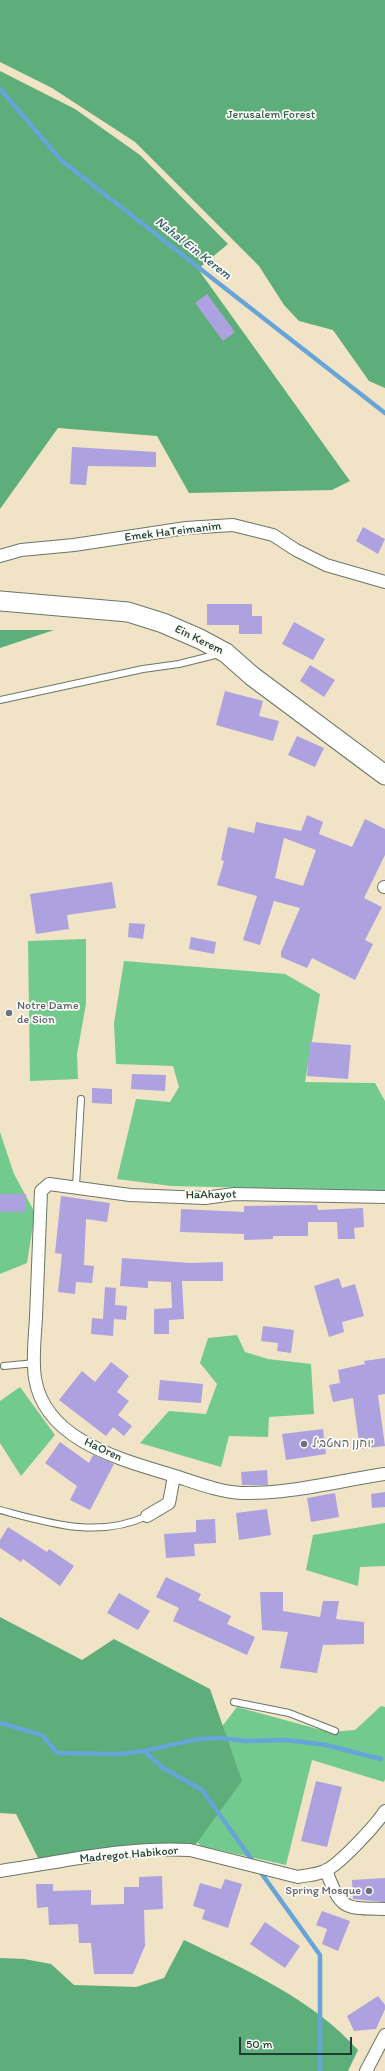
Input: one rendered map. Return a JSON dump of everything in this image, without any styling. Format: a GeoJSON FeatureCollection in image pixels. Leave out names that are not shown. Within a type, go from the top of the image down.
{"type":"FeatureCollection","features":[{"type":"Feature","properties":{"kind":"main road","name":"Ein Kerem"},"geometry":{"type":"LineString","coordinates":[[0,601],[128,612],[170,626],[226,653],[252,676],[385,775]]}},
{"type":"Feature","properties":{"kind":"street","name":"Emek HaTeimanim"},"geometry":{"type":"LineString","coordinates":[[0,556],[21,550],[74,545],[186,528],[233,525],[273,535],[296,550],[326,565],[385,582]]}},
{"type":"Feature","properties":{"kind":"street","name":"HaAhayot"},"geometry":{"type":"LineString","coordinates":[[41,1191],[49,1184],[76,1186],[130,1195],[205,1198],[234,1194],[385,1197]]}},
{"type":"Feature","properties":{"kind":"street","name":"HaOren"},"geometry":{"type":"LineString","coordinates":[[41,1191],[35,1378],[43,1402],[55,1419],[75,1438],[121,1460],[222,1491],[242,1493],[297,1490],[385,1474]]}},
{"type":"Feature","properties":{"kind":"street"},"geometry":{"type":"LineString","coordinates":[[147,1516],[169,1503],[174,1476]]}},
{"type":"Feature","properties":{"kind":"street"},"geometry":{"type":"LineString","coordinates":[[385,1811],[338,1863],[326,1870],[334,1894],[344,1904],[356,1909],[385,1909]]}},
{"type":"Feature","properties":{"kind":"street","name":"Madregot Habikoor"},"geometry":{"type":"LineString","coordinates":[[0,1871],[108,1855],[172,1849],[190,1850],[298,1877],[326,1870]]}},
{"type":"Feature","properties":{"kind":"street"},"geometry":{"type":"LineString","coordinates":[[366,2071],[384,2037]]}},
{"type":"Feature","properties":{"kind":"lane"},"geometry":{"type":"LineString","coordinates":[[0,700],[143,669],[179,664],[226,653]]}},
{"type":"Feature","properties":{"kind":"lane"},"geometry":{"type":"LineString","coordinates":[[76,1186],[81,1099]]}},
{"type":"Feature","properties":{"kind":"lane"},"geometry":{"type":"LineString","coordinates":[[4,1366],[35,1363]]}},
{"type":"Feature","properties":{"kind":"lane"},"geometry":{"type":"LineString","coordinates":[[0,1510],[67,1527],[109,1527],[138,1520],[147,1516]]}},
{"type":"Feature","properties":{"kind":"lane"},"geometry":{"type":"LineString","coordinates":[[234,1702],[289,1713],[335,1731]]}},
{"type":"Feature","properties":{"kind":"green space","name":"Jerusalem Forest"},"geometry":{"type":"Polygon","coordinates":[[[0,0],[385,0],[385,388],[369,381],[333,330],[299,321],[284,305],[259,266],[135,142],[52,88],[0,62],[0,0]]]}},
{"type":"Feature","properties":{"kind":"green space"},"geometry":{"type":"Polygon","coordinates":[[[0,71],[75,109],[140,155],[228,244],[198,269],[350,481],[332,490],[189,493],[157,436],[58,428],[0,509],[0,71]]]}},
{"type":"Feature","properties":{"kind":"green space"},"geometry":{"type":"Polygon","coordinates":[[[0,630],[54,630],[0,648],[0,630]]]}},
{"type":"Feature","properties":{"kind":"green space"},"geometry":{"type":"Polygon","coordinates":[[[86,939],[86,1004],[77,1054],[78,1079],[30,1081],[28,941],[86,939]]]}},
{"type":"Feature","properties":{"kind":"green space"},"geometry":{"type":"Polygon","coordinates":[[[124,961],[285,974],[320,994],[305,1082],[375,1083],[385,1101],[385,1191],[171,1186],[117,1179],[136,1099],[170,1102],[179,1087],[173,1066],[116,1064],[114,1023],[124,961]]]}},
{"type":"Feature","properties":{"kind":"green space"},"geometry":{"type":"Polygon","coordinates":[[[0,1132],[14,1174],[35,1213],[27,1263],[0,1274],[0,1132]]]}},
{"type":"Feature","properties":{"kind":"green space"},"geometry":{"type":"Polygon","coordinates":[[[237,1335],[245,1352],[268,1359],[311,1364],[314,1414],[269,1417],[268,1437],[229,1436],[221,1467],[140,1443],[169,1411],[206,1414],[217,1384],[200,1363],[208,1338],[237,1335]]]}},
{"type":"Feature","properties":{"kind":"green space"},"geometry":{"type":"Polygon","coordinates":[[[20,1387],[55,1435],[21,1476],[0,1443],[0,1401],[20,1387]]]}},
{"type":"Feature","properties":{"kind":"green space"},"geometry":{"type":"Polygon","coordinates":[[[385,1523],[385,1566],[360,1567],[358,1586],[306,1570],[313,1535],[385,1523]]]}},
{"type":"Feature","properties":{"kind":"green space"},"geometry":{"type":"Polygon","coordinates":[[[0,1617],[82,1660],[114,1639],[210,1689],[242,1781],[196,1844],[39,1860],[16,1814],[0,1813],[0,1617]]]}},
{"type":"Feature","properties":{"kind":"green space"},"geometry":{"type":"Polygon","coordinates":[[[381,1706],[385,1707],[384,1782],[312,1760],[286,1865],[201,1846],[161,1806],[237,1707],[329,1732],[355,1730],[381,1706]]]}},
{"type":"Feature","properties":{"kind":"green space"},"geometry":{"type":"Polygon","coordinates":[[[184,1940],[254,1974],[299,2000],[320,2015],[358,2050],[348,2071],[0,2071],[0,1958],[24,1959],[51,1964],[74,1985],[136,1987],[164,1978],[184,1940]]]}},
{"type":"Feature","properties":{"kind":"building"},"geometry":{"type":"Polygon","coordinates":[[[207,294],[235,332],[223,341],[195,303],[207,294]]]}},
{"type":"Feature","properties":{"kind":"building"},"geometry":{"type":"Polygon","coordinates":[[[72,447],[156,452],[156,467],[88,466],[86,485],[70,484],[72,447]]]}},
{"type":"Feature","properties":{"kind":"building"},"geometry":{"type":"Polygon","coordinates":[[[363,527],[385,539],[378,554],[356,541],[363,527]]]}},
{"type":"Feature","properties":{"kind":"building"},"geometry":{"type":"Polygon","coordinates":[[[207,604],[252,604],[252,616],[262,616],[262,634],[239,634],[239,625],[207,625],[207,604]]]}},
{"type":"Feature","properties":{"kind":"building"},"geometry":{"type":"Polygon","coordinates":[[[294,622],[325,639],[313,660],[282,644],[294,622]]]}},
{"type":"Feature","properties":{"kind":"building"},"geometry":{"type":"Polygon","coordinates":[[[310,665],[335,680],[324,697],[300,681],[310,665]]]}},
{"type":"Feature","properties":{"kind":"building"},"geometry":{"type":"Polygon","coordinates":[[[225,691],[263,701],[259,716],[279,721],[273,741],[216,725],[225,691]]]}},
{"type":"Feature","properties":{"kind":"building"},"geometry":{"type":"Polygon","coordinates":[[[297,736],[324,748],[315,767],[288,755],[297,736]]]}},
{"type":"Feature","properties":{"kind":"building"},"geometry":{"type":"Polygon","coordinates":[[[307,815],[323,822],[319,834],[352,847],[365,819],[385,829],[385,855],[364,898],[382,907],[365,940],[373,944],[355,980],[312,958],[307,968],[281,957],[281,952],[300,908],[274,901],[260,945],[243,940],[257,896],[217,885],[224,861],[221,860],[228,827],[254,833],[256,822],[301,831],[307,815]],[[284,838],[275,878],[303,886],[316,850],[284,838]]]}},
{"type":"Feature","properties":{"kind":"building"},"geometry":{"type":"Polygon","coordinates":[[[112,882],[116,908],[67,915],[69,929],[36,934],[30,894],[112,882]]]}},
{"type":"Feature","properties":{"kind":"building"},"geometry":{"type":"Polygon","coordinates":[[[129,923],[145,924],[143,939],[128,937],[129,923]]]}},
{"type":"Feature","properties":{"kind":"building"},"geometry":{"type":"Polygon","coordinates":[[[191,937],[216,942],[214,954],[189,949],[191,937]]]}},
{"type":"Feature","properties":{"kind":"building"},"geometry":{"type":"Polygon","coordinates":[[[310,1042],[351,1045],[348,1079],[307,1076],[310,1042]]]}},
{"type":"Feature","properties":{"kind":"building"},"geometry":{"type":"Polygon","coordinates":[[[132,1074],[166,1075],[165,1091],[131,1089],[132,1074]]]}},
{"type":"Feature","properties":{"kind":"building"},"geometry":{"type":"Polygon","coordinates":[[[92,1088],[112,1089],[112,1104],[92,1103],[92,1088]]]}},
{"type":"Feature","properties":{"kind":"building"},"geometry":{"type":"Polygon","coordinates":[[[0,1194],[26,1194],[26,1212],[0,1212],[0,1194]]]}},
{"type":"Feature","properties":{"kind":"building"},"geometry":{"type":"Polygon","coordinates":[[[61,1196],[110,1203],[107,1222],[86,1219],[84,1265],[94,1266],[92,1283],[76,1282],[75,1294],[58,1292],[62,1254],[55,1253],[61,1196]]]}},
{"type":"Feature","properties":{"kind":"building"},"geometry":{"type":"Polygon","coordinates":[[[317,1205],[318,1210],[363,1208],[364,1227],[354,1228],[355,1239],[338,1239],[337,1222],[308,1222],[308,1236],[273,1236],[273,1239],[244,1240],[244,1234],[180,1232],[181,1209],[244,1212],[244,1206],[317,1205]]]}},
{"type":"Feature","properties":{"kind":"building"},"geometry":{"type":"Polygon","coordinates":[[[122,1258],[190,1263],[223,1262],[223,1281],[182,1281],[184,1319],[169,1320],[169,1334],[154,1334],[154,1309],[172,1308],[171,1282],[148,1281],[148,1288],[120,1286],[122,1258]]]}},
{"type":"Feature","properties":{"kind":"building"},"geometry":{"type":"Polygon","coordinates":[[[339,1278],[342,1288],[355,1284],[364,1316],[342,1322],[344,1332],[329,1337],[314,1286],[339,1278]]]}},
{"type":"Feature","properties":{"kind":"building"},"geometry":{"type":"Polygon","coordinates":[[[105,1287],[116,1288],[115,1305],[127,1306],[126,1320],[114,1319],[113,1336],[91,1334],[92,1318],[103,1319],[105,1287]]]}},
{"type":"Feature","properties":{"kind":"building"},"geometry":{"type":"Polygon","coordinates":[[[263,1326],[294,1330],[291,1353],[277,1351],[278,1343],[261,1341],[263,1326]]]}},
{"type":"Feature","properties":{"kind":"building"},"geometry":{"type":"Polygon","coordinates":[[[385,1358],[385,1394],[378,1395],[385,1446],[360,1449],[353,1398],[333,1402],[329,1385],[340,1383],[338,1370],[365,1364],[364,1361],[385,1358]]]}},
{"type":"Feature","properties":{"kind":"building"},"geometry":{"type":"Polygon","coordinates":[[[111,1362],[129,1376],[117,1392],[129,1401],[118,1415],[132,1426],[124,1436],[113,1427],[106,1436],[59,1400],[82,1371],[95,1382],[111,1362]]]}},
{"type":"Feature","properties":{"kind":"building"},"geometry":{"type":"Polygon","coordinates":[[[160,1380],[203,1384],[201,1403],[158,1400],[160,1380]]]}},
{"type":"Feature","properties":{"kind":"building","name":"יוחנן המטביל"},"geometry":{"type":"Polygon","coordinates":[[[323,1429],[326,1454],[286,1460],[282,1434],[323,1429]]]}},
{"type":"Feature","properties":{"kind":"building"},"geometry":{"type":"Polygon","coordinates":[[[60,1442],[89,1463],[93,1455],[114,1464],[90,1510],[70,1500],[77,1486],[45,1463],[60,1442]]]}},
{"type":"Feature","properties":{"kind":"building"},"geometry":{"type":"Polygon","coordinates":[[[267,1470],[268,1485],[242,1485],[241,1472],[267,1470]]]}},
{"type":"Feature","properties":{"kind":"building"},"geometry":{"type":"Polygon","coordinates":[[[385,1492],[385,1507],[372,1508],[371,1494],[385,1492]]]}},
{"type":"Feature","properties":{"kind":"building"},"geometry":{"type":"Polygon","coordinates":[[[335,1493],[339,1517],[311,1522],[307,1498],[335,1493]]]}},
{"type":"Feature","properties":{"kind":"building"},"geometry":{"type":"Polygon","coordinates":[[[267,1509],[271,1535],[239,1540],[236,1513],[267,1509]]]}},
{"type":"Feature","properties":{"kind":"building"},"geometry":{"type":"Polygon","coordinates":[[[215,1519],[216,1543],[194,1544],[195,1556],[166,1558],[164,1534],[196,1532],[196,1520],[215,1519]]]}},
{"type":"Feature","properties":{"kind":"building"},"geometry":{"type":"Polygon","coordinates":[[[8,1527],[47,1552],[49,1549],[74,1566],[60,1586],[23,1559],[21,1562],[0,1548],[0,1540],[8,1527]]]}},
{"type":"Feature","properties":{"kind":"building"},"geometry":{"type":"Polygon","coordinates":[[[166,1577],[201,1594],[198,1600],[231,1616],[227,1624],[255,1637],[247,1655],[173,1621],[179,1608],[156,1597],[166,1577]]]}},
{"type":"Feature","properties":{"kind":"building"},"geometry":{"type":"Polygon","coordinates":[[[260,1592],[283,1592],[283,1611],[320,1617],[323,1601],[339,1601],[336,1619],[364,1622],[364,1644],[323,1645],[317,1673],[280,1668],[288,1632],[262,1630],[260,1592]]]}},
{"type":"Feature","properties":{"kind":"building"},"geometry":{"type":"Polygon","coordinates":[[[119,1593],[150,1611],[138,1630],[107,1613],[119,1593]]]}},
{"type":"Feature","properties":{"kind":"building"},"geometry":{"type":"Polygon","coordinates":[[[316,1781],[342,1787],[327,1847],[301,1841],[316,1781]]]}},
{"type":"Feature","properties":{"kind":"building"},"geometry":{"type":"Polygon","coordinates":[[[162,1876],[163,1909],[144,1910],[145,1946],[133,1974],[94,1974],[91,1943],[79,1943],[78,1924],[49,1925],[48,1907],[37,1908],[36,1884],[53,1884],[53,1891],[91,1890],[91,1905],[124,1904],[124,1887],[139,1887],[139,1877],[162,1876]]]}},
{"type":"Feature","properties":{"kind":"building","name":"Spring Mosque"},"geometry":{"type":"Polygon","coordinates":[[[385,1878],[385,1902],[353,1899],[352,1880],[385,1878]]]}},
{"type":"Feature","properties":{"kind":"building"},"geometry":{"type":"Polygon","coordinates":[[[225,1879],[242,1884],[228,1928],[202,1919],[205,1910],[193,1906],[200,1883],[221,1889],[225,1879]]]}},
{"type":"Feature","properties":{"kind":"building"},"geometry":{"type":"Polygon","coordinates":[[[322,1911],[350,1921],[338,1951],[322,1944],[327,1929],[316,1925],[322,1911]]]}},
{"type":"Feature","properties":{"kind":"building"},"geometry":{"type":"Polygon","coordinates":[[[265,1922],[300,1946],[285,1968],[250,1944],[265,1922]]]}},
{"type":"Feature","properties":{"kind":"building"},"geometry":{"type":"Polygon","coordinates":[[[378,1996],[385,2005],[385,2009],[376,2029],[354,2031],[347,2016],[378,1996]]]}},
{"type":"Feature","properties":{"kind":"waterway","name":"Nahal Ein Kerem"},"geometry":{"type":"LineString","coordinates":[[0,89],[62,161],[385,413]]}},
{"type":"Feature","properties":{"kind":"waterway"},"geometry":{"type":"LineString","coordinates":[[0,1723],[42,1735],[57,1753],[120,1754],[144,1751],[198,1739],[220,1738],[246,1741],[287,1740],[326,1745],[381,1759]]}},
{"type":"Feature","properties":{"kind":"waterway"},"geometry":{"type":"LineString","coordinates":[[144,1751],[163,1768],[202,1790],[255,1864]]}},
{"type":"Feature","properties":{"kind":"waterway"},"geometry":{"type":"LineString","coordinates":[[259,1870],[320,1955],[320,2071]]}},
{"type":"Feature","properties":{"kind":"place","name":"Notre Dame de Sion"},"geometry":{"type":"Point","coordinates":[9,1013]}},
{"type":"Feature","properties":{"kind":"place","name":"יוחנן המטביל"},"geometry":{"type":"Point","coordinates":[304,1444]}},
{"type":"Feature","properties":{"kind":"place","name":"Spring Mosque"},"geometry":{"type":"Point","coordinates":[369,1891]}}]}
